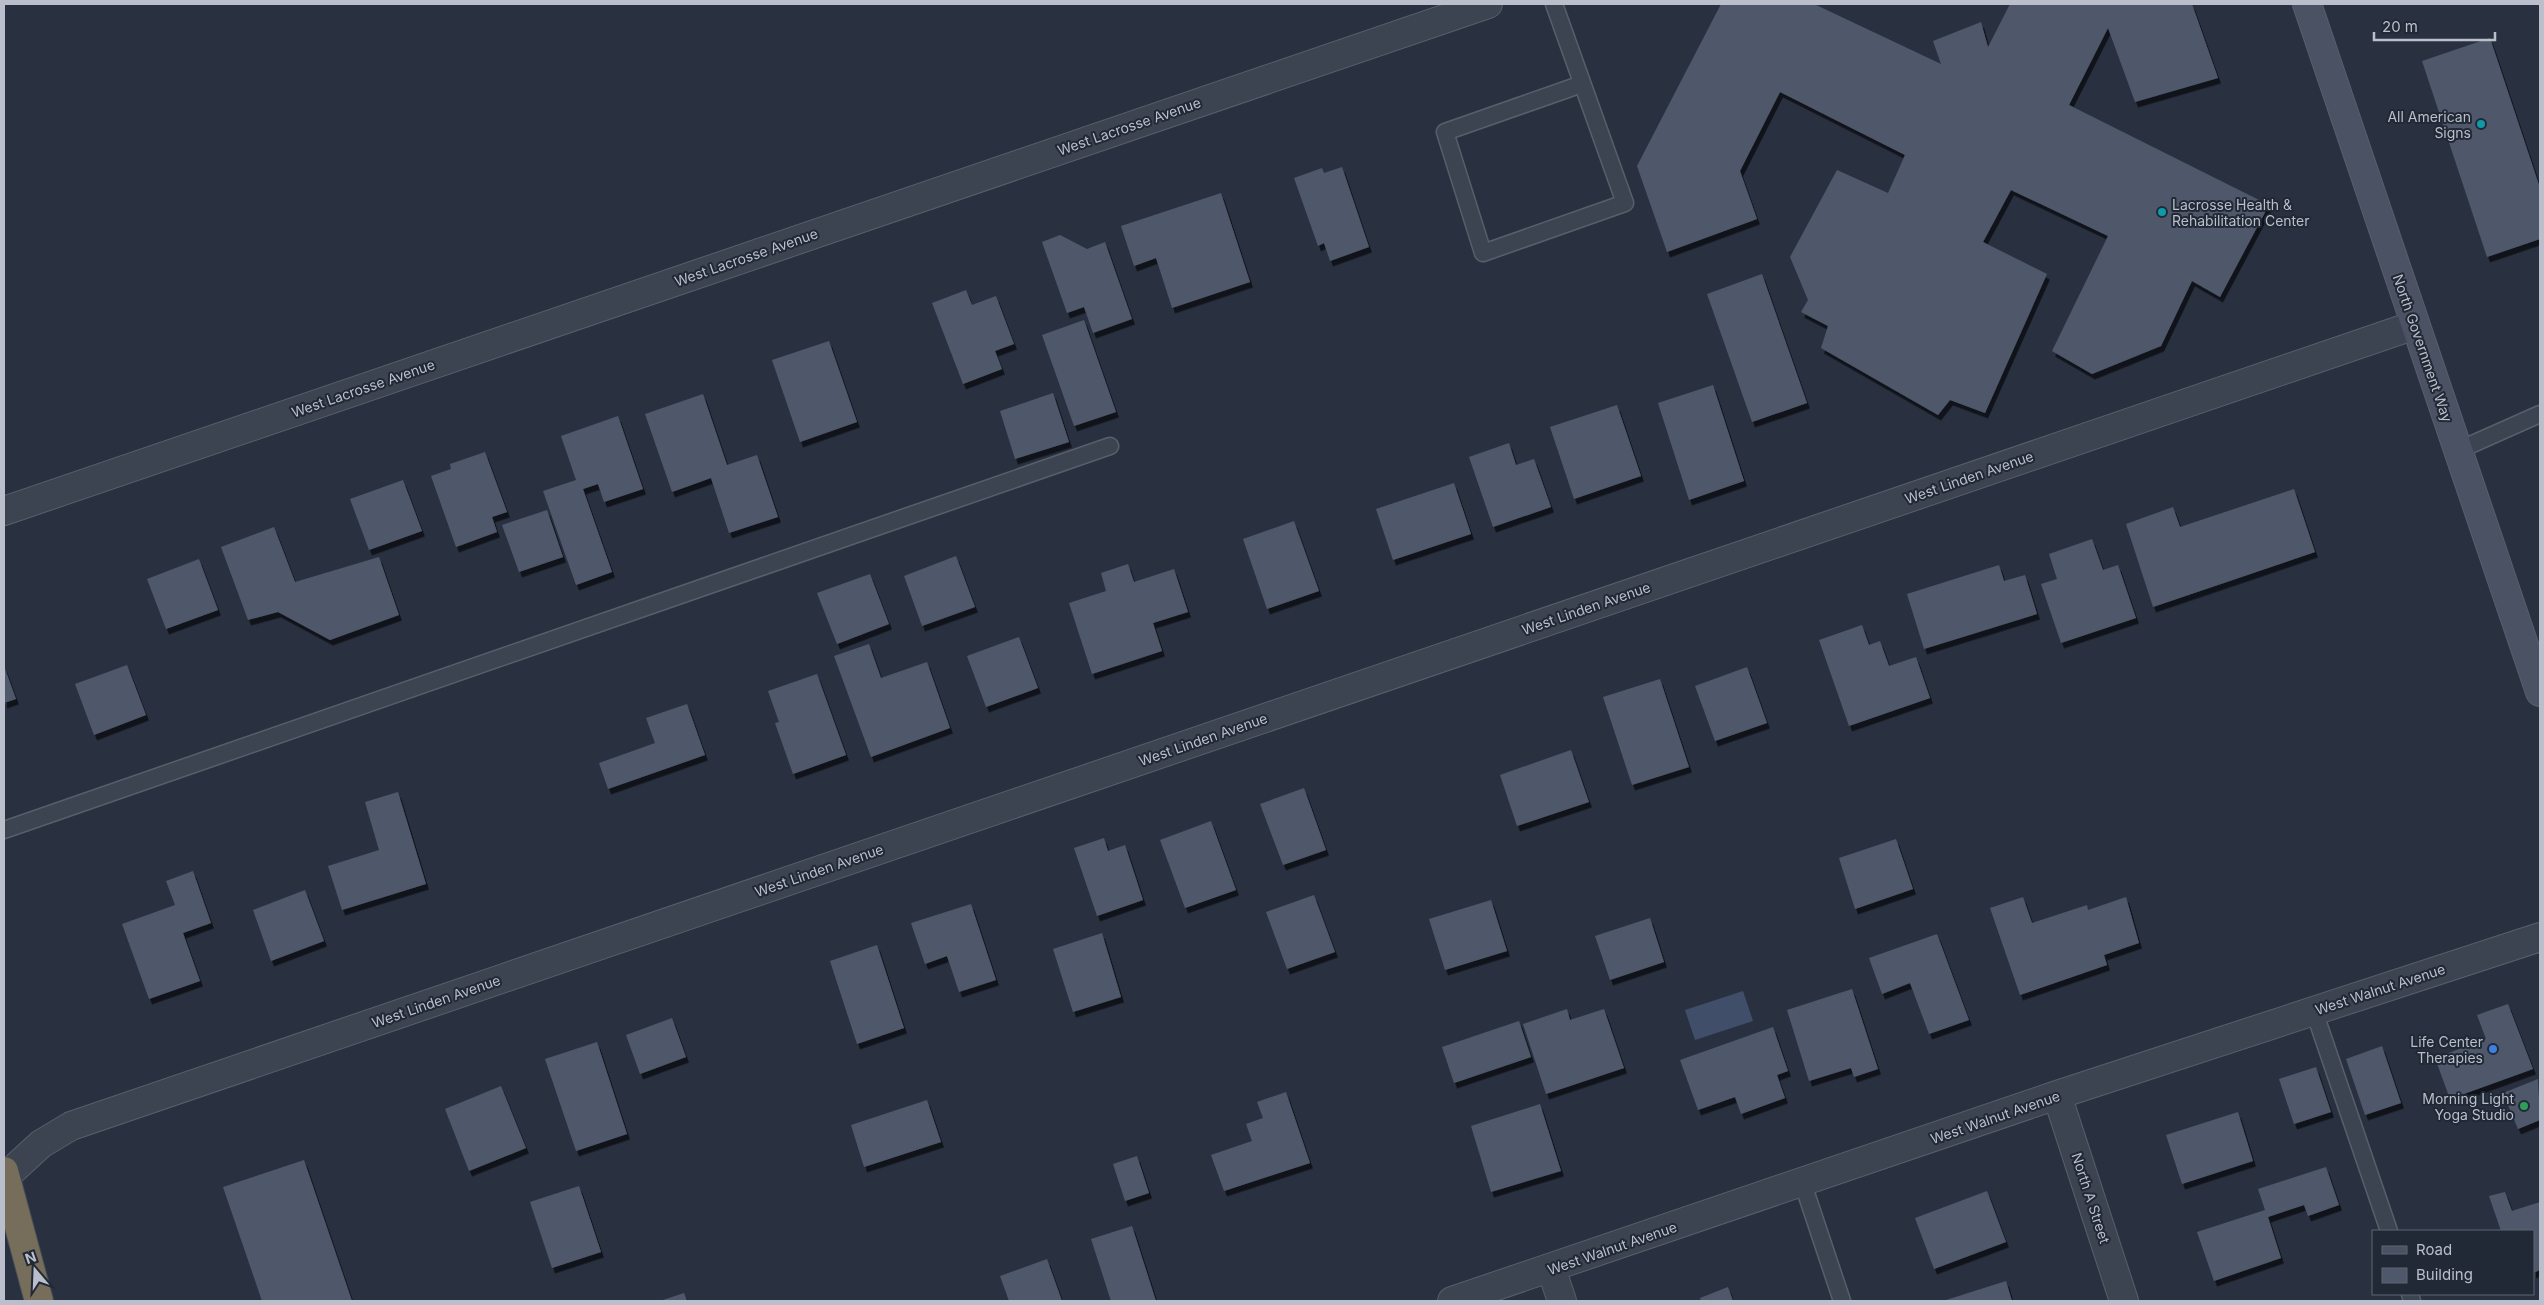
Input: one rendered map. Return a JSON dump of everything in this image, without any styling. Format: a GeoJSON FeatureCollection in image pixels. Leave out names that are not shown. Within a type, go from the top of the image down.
{"type":"FeatureCollection","features":[{"type":"Feature","properties":{"kind":"highway"},"geometry":{"type":"LineString","coordinates":[[4,1175],[39,1301]]}},
{"type":"Feature","properties":{"kind":"main road","name":"North Government Way"},"geometry":{"type":"LineString","coordinates":[[2307,4],[2540,692]]}},
{"type":"Feature","properties":{"kind":"street","name":"West Lacrosse Avenue"},"geometry":{"type":"LineString","coordinates":[[4,511],[1488,4]]}},
{"type":"Feature","properties":{"kind":"street","name":"West Linden Avenue"},"geometry":{"type":"LineString","coordinates":[[4,1175],[41,1144],[71,1126],[2415,325]]}},
{"type":"Feature","properties":{"kind":"street","name":"West Walnut Avenue"},"geometry":{"type":"LineString","coordinates":[[1452,1301],[1803,1184],[2057,1096],[2540,937]]}},
{"type":"Feature","properties":{"kind":"street","name":"North A Street"},"geometry":{"type":"LineString","coordinates":[[2057,1096],[2124,1301]]}},
{"type":"Feature","properties":{"kind":"street"},"geometry":{"type":"LineString","coordinates":[[1551,1268],[1562,1301]]}},
{"type":"Feature","properties":{"kind":"lane"},"geometry":{"type":"LineString","coordinates":[[1554,4],[1624,203],[1482,253],[1445,132],[1582,84]]}},
{"type":"Feature","properties":{"kind":"lane"},"geometry":{"type":"LineString","coordinates":[[2459,450],[2540,414]]}},
{"type":"Feature","properties":{"kind":"lane"},"geometry":{"type":"LineString","coordinates":[[4,830],[1110,446]]}},
{"type":"Feature","properties":{"kind":"lane"},"geometry":{"type":"LineString","coordinates":[[2314,1011],[2389,1230]]}},
{"type":"Feature","properties":{"kind":"lane"},"geometry":{"type":"LineString","coordinates":[[1803,1184],[1842,1301]]}},
{"type":"Feature","properties":{"kind":"water"},"geometry":{"type":"Polygon","coordinates":[[[1743,991],[1753,1021],[1695,1040],[1685,1010],[1743,991]]]}},
{"type":"Feature","properties":{"kind":"building","name":"Lacrosse Health & Rehabilitation Center"},"geometry":{"type":"Polygon","coordinates":[[[1721,4],[1814,4],[1941,64],[1933,41],[1981,22],[1988,47],[2010,4],[2192,4],[2218,78],[2135,102],[2108,28],[2069,105],[2269,205],[2220,297],[2192,281],[2161,346],[2092,374],[2052,351],[2108,236],[2011,190],[1983,242],[2047,274],[1985,413],[1950,400],[1938,415],[1821,348],[1828,326],[1801,312],[1808,300],[1790,257],[1837,170],[1888,193],[1905,155],[1780,92],[1740,171],[1757,219],[1667,252],[1637,166],[1721,4]]]}},
{"type":"Feature","properties":{"kind":"building","name":"All American Signs"},"geometry":{"type":"Polygon","coordinates":[[[2490,38],[2540,188],[2540,239],[2487,257],[2422,61],[2490,38]]]}},
{"type":"Feature","properties":{"kind":"building"},"geometry":{"type":"Polygon","coordinates":[[[1342,167],[1369,247],[1330,261],[1324,243],[1318,246],[1294,178],[1322,168],[1324,173],[1342,167]]]}},
{"type":"Feature","properties":{"kind":"building"},"geometry":{"type":"Polygon","coordinates":[[[1221,193],[1250,282],[1172,308],[1156,258],[1134,266],[1121,226],[1221,193]]]}},
{"type":"Feature","properties":{"kind":"building"},"geometry":{"type":"Polygon","coordinates":[[[1060,235],[1087,249],[1105,242],[1132,319],[1093,333],[1084,307],[1067,313],[1042,242],[1060,235]]]}},
{"type":"Feature","properties":{"kind":"building"},"geometry":{"type":"Polygon","coordinates":[[[1762,274],[1807,403],[1752,422],[1707,294],[1762,274]]]}},
{"type":"Feature","properties":{"kind":"building"},"geometry":{"type":"Polygon","coordinates":[[[966,290],[972,305],[996,296],[1014,344],[995,351],[1002,369],[963,384],[932,303],[966,290]]]}},
{"type":"Feature","properties":{"kind":"building"},"geometry":{"type":"Polygon","coordinates":[[[1084,320],[1116,412],[1074,426],[1042,335],[1084,320]]]}},
{"type":"Feature","properties":{"kind":"building"},"geometry":{"type":"Polygon","coordinates":[[[829,341],[857,422],[800,442],[772,360],[829,341]]]}},
{"type":"Feature","properties":{"kind":"building"},"geometry":{"type":"Polygon","coordinates":[[[1713,385],[1744,481],[1689,500],[1658,403],[1713,385]]]}},
{"type":"Feature","properties":{"kind":"building"},"geometry":{"type":"Polygon","coordinates":[[[1053,393],[1069,442],[1015,459],[1000,411],[1053,393]]]}},
{"type":"Feature","properties":{"kind":"building"},"geometry":{"type":"Polygon","coordinates":[[[703,394],[727,465],[757,455],[778,517],[729,533],[711,478],[672,492],[645,414],[703,394]]]}},
{"type":"Feature","properties":{"kind":"building"},"geometry":{"type":"Polygon","coordinates":[[[1617,405],[1641,476],[1574,499],[1550,427],[1617,405]]]}},
{"type":"Feature","properties":{"kind":"building"},"geometry":{"type":"Polygon","coordinates":[[[618,416],[643,489],[604,502],[598,484],[583,489],[612,572],[576,585],[543,491],[576,480],[561,436],[618,416]]]}},
{"type":"Feature","properties":{"kind":"building"},"geometry":{"type":"Polygon","coordinates":[[[1509,443],[1516,465],[1534,459],[1551,507],[1493,527],[1469,457],[1509,443]]]}},
{"type":"Feature","properties":{"kind":"building"},"geometry":{"type":"Polygon","coordinates":[[[485,452],[507,512],[492,517],[497,532],[456,547],[431,476],[451,469],[450,464],[485,452]]]}},
{"type":"Feature","properties":{"kind":"building"},"geometry":{"type":"Polygon","coordinates":[[[403,480],[422,531],[369,550],[350,499],[403,480]]]}},
{"type":"Feature","properties":{"kind":"building"},"geometry":{"type":"Polygon","coordinates":[[[1454,483],[1471,534],[1393,560],[1376,509],[1454,483]]]}},
{"type":"Feature","properties":{"kind":"building"},"geometry":{"type":"Polygon","coordinates":[[[2294,489],[2315,552],[2153,607],[2126,524],[2173,507],[2180,527],[2294,489]]]}},
{"type":"Feature","properties":{"kind":"building"},"geometry":{"type":"Polygon","coordinates":[[[547,510],[563,557],[519,572],[502,525],[547,510]]]}},
{"type":"Feature","properties":{"kind":"building"},"geometry":{"type":"Polygon","coordinates":[[[1294,521],[1319,591],[1267,609],[1243,539],[1294,521]]]}},
{"type":"Feature","properties":{"kind":"building"},"geometry":{"type":"Polygon","coordinates":[[[274,527],[295,582],[379,557],[399,615],[330,640],[278,612],[248,620],[221,547],[274,527]]]}},
{"type":"Feature","properties":{"kind":"building"},"geometry":{"type":"Polygon","coordinates":[[[2092,539],[2103,570],[2118,565],[2136,618],[2061,643],[2041,584],[2057,579],[2049,554],[2092,539]]]}},
{"type":"Feature","properties":{"kind":"building"},"geometry":{"type":"Polygon","coordinates":[[[956,556],[975,607],[922,626],[904,576],[956,556]]]}},
{"type":"Feature","properties":{"kind":"building"},"geometry":{"type":"Polygon","coordinates":[[[199,559],[218,610],[166,629],[147,579],[199,559]]]}},
{"type":"Feature","properties":{"kind":"building"},"geometry":{"type":"Polygon","coordinates":[[[1128,564],[1134,582],[1174,569],[1188,612],[1153,623],[1162,651],[1092,674],[1069,603],[1106,591],[1101,573],[1128,564]]]}},
{"type":"Feature","properties":{"kind":"building"},"geometry":{"type":"Polygon","coordinates":[[[1999,565],[2004,581],[2025,575],[2037,614],[1924,649],[1907,594],[1999,565]]]}},
{"type":"Feature","properties":{"kind":"building"},"geometry":{"type":"Polygon","coordinates":[[[870,574],[889,624],[837,644],[817,593],[870,574]]]}},
{"type":"Feature","properties":{"kind":"building"},"geometry":{"type":"Polygon","coordinates":[[[1862,625],[1869,645],[1880,641],[1889,666],[1916,657],[1930,698],[1849,726],[1819,640],[1862,625]]]}},
{"type":"Feature","properties":{"kind":"building"},"geometry":{"type":"Polygon","coordinates":[[[1019,637],[1038,688],[986,707],[967,656],[1019,637]]]}},
{"type":"Feature","properties":{"kind":"building"},"geometry":{"type":"Polygon","coordinates":[[[869,644],[881,678],[927,662],[950,728],[871,757],[834,656],[869,644]]]}},
{"type":"Feature","properties":{"kind":"building"},"geometry":{"type":"Polygon","coordinates":[[[127,665],[146,715],[94,735],[75,684],[127,665]]]}},
{"type":"Feature","properties":{"kind":"building"},"geometry":{"type":"Polygon","coordinates":[[[4,666],[16,699],[4,703],[4,666]]]}},
{"type":"Feature","properties":{"kind":"building"},"geometry":{"type":"Polygon","coordinates":[[[1747,667],[1767,723],[1715,741],[1695,686],[1747,667]]]}},
{"type":"Feature","properties":{"kind":"building"},"geometry":{"type":"Polygon","coordinates":[[[817,674],[846,755],[793,774],[775,723],[779,722],[768,691],[817,674]]]}},
{"type":"Feature","properties":{"kind":"building"},"geometry":{"type":"Polygon","coordinates":[[[1660,679],[1689,767],[1632,785],[1603,697],[1660,679]]]}},
{"type":"Feature","properties":{"kind":"building"},"geometry":{"type":"Polygon","coordinates":[[[687,704],[705,755],[608,789],[599,763],[655,743],[646,718],[687,704]]]}},
{"type":"Feature","properties":{"kind":"building"},"geometry":{"type":"Polygon","coordinates":[[[1571,750],[1589,802],[1517,826],[1500,775],[1571,750]]]}},
{"type":"Feature","properties":{"kind":"building"},"geometry":{"type":"Polygon","coordinates":[[[1304,788],[1326,850],[1283,865],[1260,804],[1304,788]]]}},
{"type":"Feature","properties":{"kind":"building"},"geometry":{"type":"Polygon","coordinates":[[[398,792],[426,884],[342,910],[328,866],[379,850],[365,802],[398,792]]]}},
{"type":"Feature","properties":{"kind":"building"},"geometry":{"type":"Polygon","coordinates":[[[1211,821],[1236,890],[1185,908],[1160,840],[1211,821]]]}},
{"type":"Feature","properties":{"kind":"building"},"geometry":{"type":"Polygon","coordinates":[[[1104,838],[1108,851],[1125,845],[1143,900],[1097,916],[1074,848],[1104,838]]]}},
{"type":"Feature","properties":{"kind":"building"},"geometry":{"type":"Polygon","coordinates":[[[1896,839],[1913,889],[1855,909],[1839,858],[1896,839]]]}},
{"type":"Feature","properties":{"kind":"building"},"geometry":{"type":"Polygon","coordinates":[[[193,871],[211,923],[183,933],[200,981],[149,999],[122,924],[175,905],[166,881],[193,871]]]}},
{"type":"Feature","properties":{"kind":"building"},"geometry":{"type":"Polygon","coordinates":[[[305,890],[324,941],[271,961],[253,910],[305,890]]]}},
{"type":"Feature","properties":{"kind":"building"},"geometry":{"type":"Polygon","coordinates":[[[1314,895],[1335,952],[1287,969],[1266,912],[1314,895]]]}},
{"type":"Feature","properties":{"kind":"building"},"geometry":{"type":"Polygon","coordinates":[[[2023,897],[2032,923],[2087,905],[2088,910],[2126,897],[2139,943],[2104,955],[2107,965],[2020,995],[1990,908],[2023,897]]]}},
{"type":"Feature","properties":{"kind":"building"},"geometry":{"type":"Polygon","coordinates":[[[1491,900],[1507,951],[1445,970],[1429,919],[1491,900]]]}},
{"type":"Feature","properties":{"kind":"building"},"geometry":{"type":"Polygon","coordinates":[[[971,904],[996,980],[959,992],[947,956],[925,964],[911,923],[971,904]]]}},
{"type":"Feature","properties":{"kind":"building"},"geometry":{"type":"Polygon","coordinates":[[[1650,918],[1664,962],[1610,980],[1595,936],[1650,918]]]}},
{"type":"Feature","properties":{"kind":"building"},"geometry":{"type":"Polygon","coordinates":[[[1102,933],[1121,997],[1073,1012],[1053,949],[1102,933]]]}},
{"type":"Feature","properties":{"kind":"building"},"geometry":{"type":"Polygon","coordinates":[[[1937,934],[1969,1020],[1929,1034],[1910,983],[1882,994],[1869,958],[1937,934]]]}},
{"type":"Feature","properties":{"kind":"building"},"geometry":{"type":"Polygon","coordinates":[[[877,945],[904,1028],[857,1044],[830,961],[877,945]]]}},
{"type":"Feature","properties":{"kind":"building"},"geometry":{"type":"Polygon","coordinates":[[[1852,989],[1878,1069],[1854,1077],[1851,1068],[1809,1081],[1787,1010],[1852,989]]]}},
{"type":"Feature","properties":{"kind":"building","name":"Life Center Therapies"},"geometry":{"type":"Polygon","coordinates":[[[2508,1004],[2533,1069],[2450,1099],[2435,1058],[2486,1039],[2477,1015],[2508,1004]]]}},
{"type":"Feature","properties":{"kind":"building"},"geometry":{"type":"Polygon","coordinates":[[[1567,1009],[1570,1020],[1604,1009],[1624,1068],[1546,1094],[1523,1024],[1567,1009]]]}},
{"type":"Feature","properties":{"kind":"building"},"geometry":{"type":"Polygon","coordinates":[[[672,1018],[686,1057],[640,1074],[626,1035],[672,1018]]]}},
{"type":"Feature","properties":{"kind":"building"},"geometry":{"type":"Polygon","coordinates":[[[1519,1021],[1531,1057],[1454,1083],[1442,1047],[1519,1021]]]}},
{"type":"Feature","properties":{"kind":"building"},"geometry":{"type":"Polygon","coordinates":[[[1773,1027],[1788,1071],[1777,1075],[1785,1098],[1741,1114],[1735,1097],[1698,1110],[1680,1060],[1773,1027]]]}},
{"type":"Feature","properties":{"kind":"building"},"geometry":{"type":"Polygon","coordinates":[[[597,1042],[627,1134],[576,1151],[545,1059],[597,1042]]]}},
{"type":"Feature","properties":{"kind":"building"},"geometry":{"type":"Polygon","coordinates":[[[2382,1046],[2401,1103],[2365,1115],[2346,1059],[2382,1046]]]}},
{"type":"Feature","properties":{"kind":"building"},"geometry":{"type":"Polygon","coordinates":[[[2316,1067],[2331,1112],[2294,1124],[2279,1079],[2316,1067]]]}},
{"type":"Feature","properties":{"kind":"building","name":"Morning Light Yoga Studio"},"geometry":{"type":"Polygon","coordinates":[[[2538,1079],[2540,1120],[2518,1129],[2503,1093],[2538,1079]]]}},
{"type":"Feature","properties":{"kind":"building"},"geometry":{"type":"Polygon","coordinates":[[[501,1086],[526,1148],[469,1171],[445,1109],[501,1086]]]}},
{"type":"Feature","properties":{"kind":"building"},"geometry":{"type":"Polygon","coordinates":[[[1286,1092],[1310,1163],[1224,1191],[1211,1155],[1252,1141],[1246,1124],[1263,1118],[1257,1102],[1286,1092]]]}},
{"type":"Feature","properties":{"kind":"building"},"geometry":{"type":"Polygon","coordinates":[[[927,1100],[941,1142],[864,1167],[851,1125],[927,1100]]]}},
{"type":"Feature","properties":{"kind":"building"},"geometry":{"type":"Polygon","coordinates":[[[1540,1104],[1561,1171],[1491,1192],[1471,1126],[1540,1104]]]}},
{"type":"Feature","properties":{"kind":"building"},"geometry":{"type":"Polygon","coordinates":[[[2238,1112],[2253,1161],[2182,1184],[2166,1135],[2238,1112]]]}},
{"type":"Feature","properties":{"kind":"building"},"geometry":{"type":"Polygon","coordinates":[[[1137,1156],[1149,1193],[1125,1201],[1113,1164],[1137,1156]]]}},
{"type":"Feature","properties":{"kind":"building"},"geometry":{"type":"Polygon","coordinates":[[[304,1160],[352,1301],[262,1301],[223,1187],[304,1160]]]}},
{"type":"Feature","properties":{"kind":"building"},"geometry":{"type":"Polygon","coordinates":[[[2326,1167],[2339,1205],[2308,1216],[2304,1205],[2268,1217],[2281,1258],[2214,1281],[2197,1232],[2265,1210],[2258,1189],[2326,1167]]]}},
{"type":"Feature","properties":{"kind":"building"},"geometry":{"type":"Polygon","coordinates":[[[579,1186],[601,1252],[552,1268],[530,1202],[579,1186]]]}},
{"type":"Feature","properties":{"kind":"building"},"geometry":{"type":"Polygon","coordinates":[[[1987,1191],[2006,1242],[1934,1269],[1915,1218],[1987,1191]]]}},
{"type":"Feature","properties":{"kind":"building"},"geometry":{"type":"Polygon","coordinates":[[[2505,1192],[2512,1211],[2540,1202],[2540,1270],[2534,1273],[2534,1230],[2501,1230],[2489,1196],[2505,1192]]]}},
{"type":"Feature","properties":{"kind":"building"},"geometry":{"type":"Polygon","coordinates":[[[1132,1226],[1156,1301],[1111,1301],[1091,1239],[1132,1226]]]}},
{"type":"Feature","properties":{"kind":"building"},"geometry":{"type":"Polygon","coordinates":[[[1047,1259],[1062,1301],[1009,1301],[1000,1276],[1047,1259]]]}},
{"type":"Feature","properties":{"kind":"building"},"geometry":{"type":"Polygon","coordinates":[[[2006,1281],[2012,1301],[1943,1301],[2006,1281]]]}},
{"type":"Feature","properties":{"kind":"building"},"geometry":{"type":"Polygon","coordinates":[[[1728,1287],[1733,1301],[1701,1301],[1700,1298],[1728,1287]]]}},
{"type":"Feature","properties":{"kind":"building"},"geometry":{"type":"Polygon","coordinates":[[[684,1293],[687,1301],[660,1301],[684,1293]]]}},
{"type":"Feature","properties":{"kind":"place","name":"All American Signs"},"geometry":{"type":"Point","coordinates":[2481,124]}},
{"type":"Feature","properties":{"kind":"place","name":"Lacrosse Health & Rehabilitation Center"},"geometry":{"type":"Point","coordinates":[2162,212]}},
{"type":"Feature","properties":{"kind":"place","name":"Life Center Therapies"},"geometry":{"type":"Point","coordinates":[2493,1049]}},
{"type":"Feature","properties":{"kind":"place","name":"Morning Light Yoga Studio"},"geometry":{"type":"Point","coordinates":[2524,1106]}}]}
